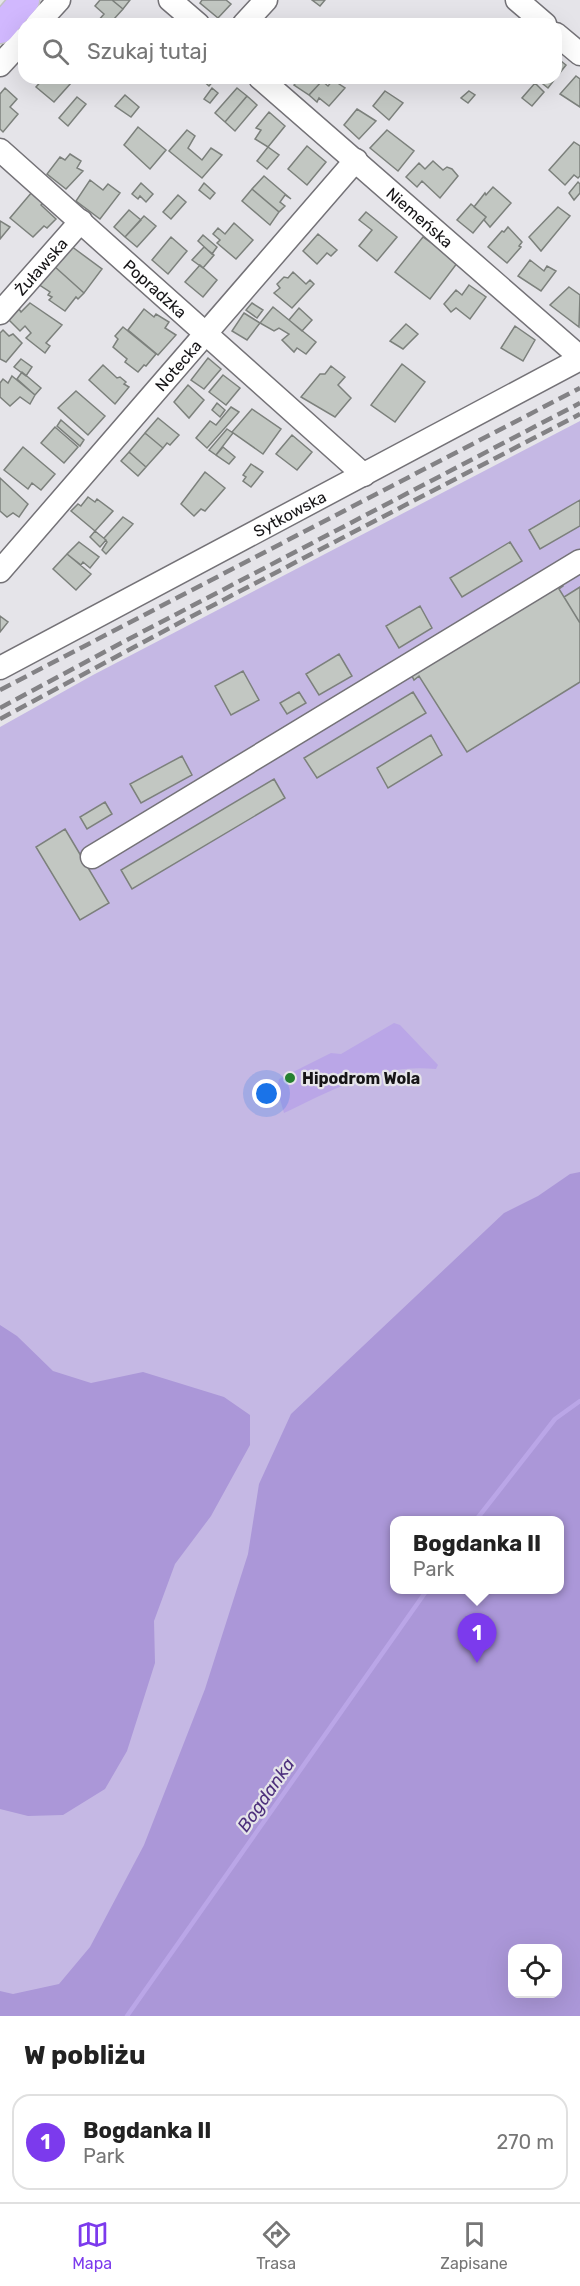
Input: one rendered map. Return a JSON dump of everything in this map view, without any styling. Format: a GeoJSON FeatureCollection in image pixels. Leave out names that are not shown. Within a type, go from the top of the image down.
{"type":"FeatureCollection","features":[{"type":"Feature","properties":{"kind":"main road"},"geometry":{"type":"LineString","coordinates":[[0,29],[25,0]]}},
{"type":"Feature","properties":{"kind":"street"},"geometry":{"type":"LineString","coordinates":[[42,18],[59,0]]}},
{"type":"Feature","properties":{"kind":"street"},"geometry":{"type":"LineString","coordinates":[[170,0],[191,18]]}},
{"type":"Feature","properties":{"kind":"street"},"geometry":{"type":"LineString","coordinates":[[250,18],[266,0]]}},
{"type":"Feature","properties":{"kind":"street"},"geometry":{"type":"LineString","coordinates":[[517,0],[538,18]]}},
{"type":"Feature","properties":{"kind":"street"},"geometry":{"type":"LineString","coordinates":[[562,38],[580,54]]}},
{"type":"Feature","properties":{"kind":"street"},"geometry":{"type":"LineString","coordinates":[[0,65],[18,46]]}},
{"type":"Feature","properties":{"kind":"street","name":"Niemeńska"},"geometry":{"type":"LineString","coordinates":[[267,84],[580,358]]}},
{"type":"Feature","properties":{"kind":"street","name":"Popradzka"},"geometry":{"type":"LineString","coordinates":[[0,150],[364,475]]}},
{"type":"Feature","properties":{"kind":"street","name":"Notecka"},"geometry":{"type":"LineString","coordinates":[[0,571],[356,160]]}},
{"type":"Feature","properties":{"kind":"street","name":"Żuławska"},"geometry":{"type":"LineString","coordinates":[[0,312],[81,221]]}},
{"type":"Feature","properties":{"kind":"street","name":"Sytkowska"},"geometry":{"type":"LineString","coordinates":[[0,668],[580,358]]}},
{"type":"Feature","properties":{"kind":"street"},"geometry":{"type":"LineString","coordinates":[[92,857],[580,561]]}},
{"type":"Feature","properties":{"kind":"shaded area","name":"Hipodrom Wola"},"geometry":{"type":"Polygon","coordinates":[[[580,421],[580,1793],[0,2016],[0,727],[93,675],[580,421]]]}},
{"type":"Feature","properties":{"kind":"shaded area"},"geometry":{"type":"Polygon","coordinates":[[[394,1023],[400,1025],[438,1065],[436,1069],[415,1068],[376,1074],[338,1087],[284,1113],[277,1089],[279,1079],[331,1053],[341,1054],[394,1023]]]}},
{"type":"Feature","properties":{"kind":"shaded area"},"geometry":{"type":"Polygon","coordinates":[[[580,1172],[580,2016],[0,2016],[0,1991],[13,1994],[59,1984],[90,1947],[144,1845],[205,1689],[248,1554],[259,1484],[291,1414],[504,1213],[538,1196],[570,1174],[580,1172]]]}},
{"type":"Feature","properties":{"kind":"shaded area"},"geometry":{"type":"Polygon","coordinates":[[[0,1325],[17,1336],[53,1371],[91,1383],[143,1372],[224,1397],[250,1415],[250,1445],[211,1516],[175,1564],[154,1621],[155,1663],[127,1751],[105,1789],[63,1815],[28,1816],[0,1809],[0,1325]]]}},
{"type":"Feature","properties":{"kind":"building"},"geometry":{"type":"Polygon","coordinates":[[[100,0],[112,0],[123,9],[115,18],[101,18],[104,14],[95,6],[100,0]]]}},
{"type":"Feature","properties":{"kind":"building"},"geometry":{"type":"Polygon","coordinates":[[[112,0],[130,0],[123,9],[112,0]]]}},
{"type":"Feature","properties":{"kind":"building"},"geometry":{"type":"Polygon","coordinates":[[[202,0],[226,0],[231,4],[218,18],[200,3],[202,0]]]}},
{"type":"Feature","properties":{"kind":"building"},"geometry":{"type":"Polygon","coordinates":[[[312,0],[325,0],[320,6],[312,0]]]}},
{"type":"Feature","properties":{"kind":"building"},"geometry":{"type":"Polygon","coordinates":[[[576,76],[580,79],[580,107],[560,94],[576,76]]]}},
{"type":"Feature","properties":{"kind":"building"},"geometry":{"type":"Polygon","coordinates":[[[39,84],[70,84],[54,102],[36,87],[39,84]]]}},
{"type":"Feature","properties":{"kind":"building"},"geometry":{"type":"Polygon","coordinates":[[[295,84],[319,84],[309,95],[295,84]]]}},
{"type":"Feature","properties":{"kind":"building"},"geometry":{"type":"Polygon","coordinates":[[[319,84],[328,86],[339,84],[345,88],[329,106],[319,98],[317,102],[309,95],[319,84]]]}},
{"type":"Feature","properties":{"kind":"building"},"geometry":{"type":"Polygon","coordinates":[[[534,84],[544,92],[532,106],[522,98],[534,84]]]}},
{"type":"Feature","properties":{"kind":"building"},"geometry":{"type":"Polygon","coordinates":[[[5,88],[17,99],[10,107],[18,114],[3,132],[0,129],[0,94],[5,88]]]}},
{"type":"Feature","properties":{"kind":"building"},"geometry":{"type":"Polygon","coordinates":[[[212,88],[218,93],[210,103],[204,99],[212,88]]]}},
{"type":"Feature","properties":{"kind":"building"},"geometry":{"type":"Polygon","coordinates":[[[237,88],[247,96],[225,122],[215,113],[237,88]]]}},
{"type":"Feature","properties":{"kind":"building"},"geometry":{"type":"Polygon","coordinates":[[[385,91],[403,103],[389,120],[373,106],[385,91]]]}},
{"type":"Feature","properties":{"kind":"building"},"geometry":{"type":"Polygon","coordinates":[[[469,91],[475,95],[468,103],[461,98],[469,91]]]}},
{"type":"Feature","properties":{"kind":"building"},"geometry":{"type":"Polygon","coordinates":[[[125,95],[139,107],[131,117],[115,106],[125,95]]]}},
{"type":"Feature","properties":{"kind":"building"},"geometry":{"type":"Polygon","coordinates":[[[247,96],[257,105],[235,131],[225,122],[247,96]]]}},
{"type":"Feature","properties":{"kind":"building"},"geometry":{"type":"Polygon","coordinates":[[[77,97],[86,104],[68,126],[59,118],[77,97]]]}},
{"type":"Feature","properties":{"kind":"building"},"geometry":{"type":"Polygon","coordinates":[[[357,109],[376,121],[359,139],[344,125],[357,109]]]}},
{"type":"Feature","properties":{"kind":"building"},"geometry":{"type":"Polygon","coordinates":[[[269,112],[285,126],[268,147],[255,139],[261,130],[256,128],[269,112]]]}},
{"type":"Feature","properties":{"kind":"building"},"geometry":{"type":"Polygon","coordinates":[[[138,127],[166,150],[150,169],[124,145],[138,127]]]}},
{"type":"Feature","properties":{"kind":"building"},"geometry":{"type":"Polygon","coordinates":[[[187,130],[195,136],[188,148],[202,160],[211,148],[222,155],[202,178],[169,151],[187,130]]]}},
{"type":"Feature","properties":{"kind":"building"},"geometry":{"type":"Polygon","coordinates":[[[387,130],[414,151],[398,171],[370,148],[387,130]]]}},
{"type":"Feature","properties":{"kind":"building"},"geometry":{"type":"Polygon","coordinates":[[[574,142],[580,146],[580,176],[578,178],[574,175],[565,185],[549,170],[574,142]]]}},
{"type":"Feature","properties":{"kind":"building"},"geometry":{"type":"Polygon","coordinates":[[[307,146],[326,162],[307,185],[288,169],[307,146]]]}},
{"type":"Feature","properties":{"kind":"building"},"geometry":{"type":"Polygon","coordinates":[[[268,147],[279,155],[267,169],[257,161],[268,147]]]}},
{"type":"Feature","properties":{"kind":"building"},"geometry":{"type":"Polygon","coordinates":[[[70,154],[81,161],[77,168],[83,171],[66,189],[47,174],[60,157],[65,160],[70,154]]]}},
{"type":"Feature","properties":{"kind":"building"},"geometry":{"type":"Polygon","coordinates":[[[433,161],[443,170],[447,167],[452,169],[458,176],[440,198],[422,181],[417,187],[406,177],[419,163],[425,169],[433,161]]]}},
{"type":"Feature","properties":{"kind":"building"},"geometry":{"type":"Polygon","coordinates":[[[264,176],[291,199],[285,195],[280,202],[285,206],[279,212],[252,189],[264,176]]]}},
{"type":"Feature","properties":{"kind":"building"},"geometry":{"type":"Polygon","coordinates":[[[90,180],[103,190],[108,184],[120,193],[100,219],[76,201],[90,180]]]}},
{"type":"Feature","properties":{"kind":"building"},"geometry":{"type":"Polygon","coordinates":[[[578,182],[580,193],[574,200],[569,193],[578,182]]]}},
{"type":"Feature","properties":{"kind":"building"},"geometry":{"type":"Polygon","coordinates":[[[141,183],[153,194],[146,202],[140,196],[138,199],[132,194],[141,183]]]}},
{"type":"Feature","properties":{"kind":"building"},"geometry":{"type":"Polygon","coordinates":[[[204,183],[215,193],[210,199],[199,190],[204,183]]]}},
{"type":"Feature","properties":{"kind":"building"},"geometry":{"type":"Polygon","coordinates":[[[493,187],[511,203],[490,227],[484,220],[486,217],[474,207],[493,187]]]}},
{"type":"Feature","properties":{"kind":"building"},"geometry":{"type":"Polygon","coordinates":[[[252,189],[279,212],[270,225],[242,201],[252,189]]]}},
{"type":"Feature","properties":{"kind":"building"},"geometry":{"type":"Polygon","coordinates":[[[32,192],[44,202],[41,205],[56,219],[47,228],[44,226],[33,237],[10,218],[32,192]]]}},
{"type":"Feature","properties":{"kind":"building"},"geometry":{"type":"Polygon","coordinates":[[[178,195],[186,202],[171,219],[163,212],[178,195]]]}},
{"type":"Feature","properties":{"kind":"building"},"geometry":{"type":"Polygon","coordinates":[[[471,204],[486,217],[473,233],[457,220],[471,204]]]}},
{"type":"Feature","properties":{"kind":"building"},"geometry":{"type":"Polygon","coordinates":[[[558,207],[570,216],[541,251],[529,237],[558,207]]]}},
{"type":"Feature","properties":{"kind":"building"},"geometry":{"type":"Polygon","coordinates":[[[129,210],[141,220],[125,237],[114,227],[129,210]]]}},
{"type":"Feature","properties":{"kind":"building"},"geometry":{"type":"Polygon","coordinates":[[[366,212],[397,237],[377,261],[359,246],[372,230],[359,220],[366,212]]]}},
{"type":"Feature","properties":{"kind":"building"},"geometry":{"type":"Polygon","coordinates":[[[144,216],[156,226],[137,247],[125,237],[144,216]]]}},
{"type":"Feature","properties":{"kind":"building"},"geometry":{"type":"Polygon","coordinates":[[[0,221],[10,227],[0,239],[0,221]]]}},
{"type":"Feature","properties":{"kind":"building"},"geometry":{"type":"Polygon","coordinates":[[[234,223],[253,240],[236,259],[217,243],[220,240],[213,234],[218,228],[225,234],[234,223]]]}},
{"type":"Feature","properties":{"kind":"building"},"geometry":{"type":"Polygon","coordinates":[[[508,227],[522,242],[519,246],[521,247],[507,263],[488,247],[508,227]]]}},
{"type":"Feature","properties":{"kind":"building"},"geometry":{"type":"Polygon","coordinates":[[[318,234],[337,250],[331,256],[327,253],[317,264],[303,251],[318,234]]]}},
{"type":"Feature","properties":{"kind":"building"},"geometry":{"type":"Polygon","coordinates":[[[203,235],[217,247],[212,254],[198,241],[203,235]]]}},
{"type":"Feature","properties":{"kind":"building"},"geometry":{"type":"Polygon","coordinates":[[[171,237],[187,251],[168,274],[152,260],[171,237]]]}},
{"type":"Feature","properties":{"kind":"building"},"geometry":{"type":"Polygon","coordinates":[[[423,237],[458,262],[430,299],[395,272],[423,237]]]}},
{"type":"Feature","properties":{"kind":"building"},"geometry":{"type":"Polygon","coordinates":[[[71,246],[102,269],[84,293],[54,266],[71,246]]]}},
{"type":"Feature","properties":{"kind":"building"},"geometry":{"type":"Polygon","coordinates":[[[204,247],[214,255],[203,268],[192,260],[204,247]]]}},
{"type":"Feature","properties":{"kind":"building"},"geometry":{"type":"Polygon","coordinates":[[[530,260],[544,271],[547,266],[556,271],[541,291],[518,276],[530,260]]]}},
{"type":"Feature","properties":{"kind":"building"},"geometry":{"type":"Polygon","coordinates":[[[200,265],[217,280],[203,297],[185,282],[200,265]]]}},
{"type":"Feature","properties":{"kind":"building"},"geometry":{"type":"Polygon","coordinates":[[[54,266],[84,293],[78,299],[76,297],[65,311],[49,300],[52,297],[48,295],[50,292],[38,284],[54,266]]]}},
{"type":"Feature","properties":{"kind":"building"},"geometry":{"type":"Polygon","coordinates":[[[293,272],[306,284],[310,280],[314,284],[292,308],[274,293],[280,288],[277,284],[293,272]]]}},
{"type":"Feature","properties":{"kind":"building"},"geometry":{"type":"Polygon","coordinates":[[[469,285],[486,297],[470,319],[456,308],[451,312],[444,304],[456,290],[462,295],[469,285]]]}},
{"type":"Feature","properties":{"kind":"building"},"geometry":{"type":"Polygon","coordinates":[[[569,287],[580,295],[579,327],[550,305],[569,287]]]}},
{"type":"Feature","properties":{"kind":"building"},"geometry":{"type":"Polygon","coordinates":[[[30,303],[62,325],[46,343],[50,346],[45,353],[26,338],[31,333],[25,326],[20,331],[9,320],[19,309],[21,312],[30,303]]]}},
{"type":"Feature","properties":{"kind":"building"},"geometry":{"type":"Polygon","coordinates":[[[252,303],[263,310],[257,318],[246,310],[252,303]]]}},
{"type":"Feature","properties":{"kind":"building"},"geometry":{"type":"Polygon","coordinates":[[[273,307],[316,342],[306,354],[297,348],[294,352],[282,340],[289,334],[279,328],[274,331],[260,323],[273,307]]]}},
{"type":"Feature","properties":{"kind":"building"},"geometry":{"type":"Polygon","coordinates":[[[299,308],[312,320],[302,331],[289,320],[299,308]]]}},
{"type":"Feature","properties":{"kind":"building"},"geometry":{"type":"Polygon","coordinates":[[[144,309],[154,317],[156,314],[169,322],[165,328],[176,335],[158,355],[128,330],[144,309]]]}},
{"type":"Feature","properties":{"kind":"building"},"geometry":{"type":"Polygon","coordinates":[[[244,313],[260,323],[247,340],[232,331],[244,313]]]}},
{"type":"Feature","properties":{"kind":"building"},"geometry":{"type":"Polygon","coordinates":[[[406,324],[418,334],[403,349],[390,341],[406,324]]]}},
{"type":"Feature","properties":{"kind":"building"},"geometry":{"type":"Polygon","coordinates":[[[515,326],[535,340],[523,361],[501,348],[515,326]]]}},
{"type":"Feature","properties":{"kind":"building"},"geometry":{"type":"Polygon","coordinates":[[[123,327],[156,354],[138,372],[125,362],[127,359],[113,347],[118,339],[115,336],[123,327]]]}},
{"type":"Feature","properties":{"kind":"building"},"geometry":{"type":"Polygon","coordinates":[[[3,330],[9,336],[13,334],[22,343],[6,362],[0,359],[0,333],[3,330]]]}},
{"type":"Feature","properties":{"kind":"building"},"geometry":{"type":"Polygon","coordinates":[[[208,358],[221,369],[204,389],[191,380],[208,358]]]}},
{"type":"Feature","properties":{"kind":"building"},"geometry":{"type":"Polygon","coordinates":[[[21,359],[32,367],[26,376],[14,367],[21,359]]]}},
{"type":"Feature","properties":{"kind":"building"},"geometry":{"type":"Polygon","coordinates":[[[402,364],[425,382],[395,422],[371,405],[402,364]]]}},
{"type":"Feature","properties":{"kind":"building"},"geometry":{"type":"Polygon","coordinates":[[[103,365],[117,378],[120,377],[126,382],[124,384],[129,387],[115,404],[89,380],[103,365]]]}},
{"type":"Feature","properties":{"kind":"building"},"geometry":{"type":"Polygon","coordinates":[[[331,366],[345,377],[338,385],[351,398],[335,417],[301,397],[320,374],[325,374],[331,366]]]}},
{"type":"Feature","properties":{"kind":"building"},"geometry":{"type":"Polygon","coordinates":[[[22,372],[41,388],[35,395],[17,379],[22,372]]]}},
{"type":"Feature","properties":{"kind":"building"},"geometry":{"type":"Polygon","coordinates":[[[223,375],[240,388],[226,405],[209,392],[223,375]]]}},
{"type":"Feature","properties":{"kind":"building"},"geometry":{"type":"Polygon","coordinates":[[[12,376],[35,395],[30,404],[20,397],[10,406],[0,397],[0,383],[3,379],[8,383],[12,376]]]}},
{"type":"Feature","properties":{"kind":"building"},"geometry":{"type":"Polygon","coordinates":[[[188,385],[204,400],[189,418],[174,402],[188,385]]]}},
{"type":"Feature","properties":{"kind":"building"},"geometry":{"type":"Polygon","coordinates":[[[76,391],[105,416],[88,435],[58,408],[76,391]]]}},
{"type":"Feature","properties":{"kind":"building"},"geometry":{"type":"Polygon","coordinates":[[[217,403],[225,410],[220,417],[212,410],[217,403]]]}},
{"type":"Feature","properties":{"kind":"building"},"geometry":{"type":"Polygon","coordinates":[[[231,407],[239,412],[207,448],[196,438],[210,421],[216,425],[231,407]]]}},
{"type":"Feature","properties":{"kind":"building"},"geometry":{"type":"Polygon","coordinates":[[[252,409],[281,429],[263,454],[232,432],[252,409]]]}},
{"type":"Feature","properties":{"kind":"building"},"geometry":{"type":"Polygon","coordinates":[[[158,418],[179,435],[170,445],[167,443],[163,448],[145,433],[158,418]]]}},
{"type":"Feature","properties":{"kind":"building"},"geometry":{"type":"Polygon","coordinates":[[[61,420],[84,440],[80,446],[57,426],[61,420]]]}},
{"type":"Feature","properties":{"kind":"building"},"geometry":{"type":"Polygon","coordinates":[[[55,427],[78,447],[64,463],[41,443],[55,427]]]}},
{"type":"Feature","properties":{"kind":"building"},"geometry":{"type":"Polygon","coordinates":[[[227,429],[233,433],[216,455],[209,450],[227,429]]]}},
{"type":"Feature","properties":{"kind":"building"},"geometry":{"type":"Polygon","coordinates":[[[145,433],[163,448],[146,467],[129,452],[145,433]]]}},
{"type":"Feature","properties":{"kind":"building"},"geometry":{"type":"Polygon","coordinates":[[[292,435],[312,452],[297,470],[276,454],[292,435]]]}},
{"type":"Feature","properties":{"kind":"building"},"geometry":{"type":"Polygon","coordinates":[[[23,447],[55,474],[41,490],[32,483],[28,489],[4,470],[23,447]]]}},
{"type":"Feature","properties":{"kind":"building"},"geometry":{"type":"Polygon","coordinates":[[[223,447],[235,457],[229,464],[216,455],[223,447]]]}},
{"type":"Feature","properties":{"kind":"building"},"geometry":{"type":"Polygon","coordinates":[[[129,452],[146,467],[138,476],[121,461],[129,452]]]}},
{"type":"Feature","properties":{"kind":"building"},"geometry":{"type":"Polygon","coordinates":[[[251,464],[263,472],[251,487],[243,481],[246,477],[243,475],[251,464]]]}},
{"type":"Feature","properties":{"kind":"building"},"geometry":{"type":"Polygon","coordinates":[[[205,472],[225,488],[205,511],[201,509],[194,516],[181,504],[205,472]]]}},
{"type":"Feature","properties":{"kind":"building"},"geometry":{"type":"Polygon","coordinates":[[[0,478],[28,504],[19,517],[13,513],[7,517],[0,511],[0,478]]]}},
{"type":"Feature","properties":{"kind":"building"},"geometry":{"type":"Polygon","coordinates":[[[88,497],[95,502],[97,499],[113,511],[95,531],[71,511],[78,504],[81,506],[88,497]]]}},
{"type":"Feature","properties":{"kind":"building"},"geometry":{"type":"Polygon","coordinates":[[[580,500],[580,526],[540,549],[529,530],[580,500]]]}},
{"type":"Feature","properties":{"kind":"building"},"geometry":{"type":"Polygon","coordinates":[[[123,517],[133,524],[106,554],[102,550],[107,542],[104,538],[123,517]]]}},
{"type":"Feature","properties":{"kind":"building"},"geometry":{"type":"Polygon","coordinates":[[[95,531],[106,540],[100,547],[90,537],[95,531]]]}},
{"type":"Feature","properties":{"kind":"building"},"geometry":{"type":"Polygon","coordinates":[[[79,542],[99,557],[90,568],[83,562],[81,565],[67,554],[79,542]]]}},
{"type":"Feature","properties":{"kind":"building"},"geometry":{"type":"Polygon","coordinates":[[[510,542],[522,561],[462,597],[450,578],[510,542]]]}},
{"type":"Feature","properties":{"kind":"building"},"geometry":{"type":"Polygon","coordinates":[[[67,554],[91,574],[76,590],[53,569],[67,554]]]}},
{"type":"Feature","properties":{"kind":"building"},"geometry":{"type":"Polygon","coordinates":[[[560,580],[563,586],[559,589],[580,623],[580,682],[467,752],[419,676],[414,680],[411,674],[560,580]]]}},
{"type":"Feature","properties":{"kind":"building"},"geometry":{"type":"Polygon","coordinates":[[[580,587],[580,623],[564,597],[580,587]]]}},
{"type":"Feature","properties":{"kind":"building"},"geometry":{"type":"Polygon","coordinates":[[[420,606],[432,628],[399,648],[386,626],[420,606]]]}},
{"type":"Feature","properties":{"kind":"building"},"geometry":{"type":"Polygon","coordinates":[[[0,616],[8,622],[0,632],[0,616]]]}},
{"type":"Feature","properties":{"kind":"building"},"geometry":{"type":"Polygon","coordinates":[[[339,654],[352,676],[319,695],[306,674],[339,654]]]}},
{"type":"Feature","properties":{"kind":"building"},"geometry":{"type":"Polygon","coordinates":[[[243,671],[259,700],[231,715],[215,686],[243,671]]]}},
{"type":"Feature","properties":{"kind":"building"},"geometry":{"type":"Polygon","coordinates":[[[299,692],[306,703],[287,714],[280,703],[299,692]]]}},
{"type":"Feature","properties":{"kind":"building"},"geometry":{"type":"Polygon","coordinates":[[[413,692],[426,713],[317,778],[304,758],[413,692]]]}},
{"type":"Feature","properties":{"kind":"building"},"geometry":{"type":"Polygon","coordinates":[[[431,735],[442,755],[388,788],[377,768],[431,735]]]}},
{"type":"Feature","properties":{"kind":"building"},"geometry":{"type":"Polygon","coordinates":[[[182,756],[192,775],[141,803],[130,784],[182,756]]]}},
{"type":"Feature","properties":{"kind":"building"},"geometry":{"type":"Polygon","coordinates":[[[274,779],[285,798],[132,889],[121,870],[274,779]]]}},
{"type":"Feature","properties":{"kind":"building"},"geometry":{"type":"Polygon","coordinates":[[[105,802],[112,814],[87,829],[80,817],[105,802]]]}},
{"type":"Feature","properties":{"kind":"building"},"geometry":{"type":"Polygon","coordinates":[[[65,829],[109,903],[80,920],[36,847],[65,829]]]}},
{"type":"Feature","properties":{"kind":"waterway","name":"Bogdanka"},"geometry":{"type":"LineString","coordinates":[[479,1516],[555,1419],[580,1401]]}},
{"type":"Feature","properties":{"kind":"waterway","name":"Bogdanka"},"geometry":{"type":"LineString","coordinates":[[127,2016],[424,1594]]}},
{"type":"Feature","properties":{"kind":"railway"},"geometry":{"type":"LineString","coordinates":[[0,690],[580,388]]}},
{"type":"Feature","properties":{"kind":"railway"},"geometry":{"type":"LineString","coordinates":[[0,708],[580,403]]}},
{"type":"Feature","properties":{"kind":"railway"},"geometry":{"type":"LineString","coordinates":[[0,719],[580,414]]}},
{"type":"Feature","properties":{"kind":"place","name":"Hipodrom Wola"},"geometry":{"type":"Point","coordinates":[290,1078]}},
{"type":"Feature","properties":{"kind":"place","name":"Bogdanka II"},"geometry":{"type":"Point","coordinates":[477,1663]}}]}
